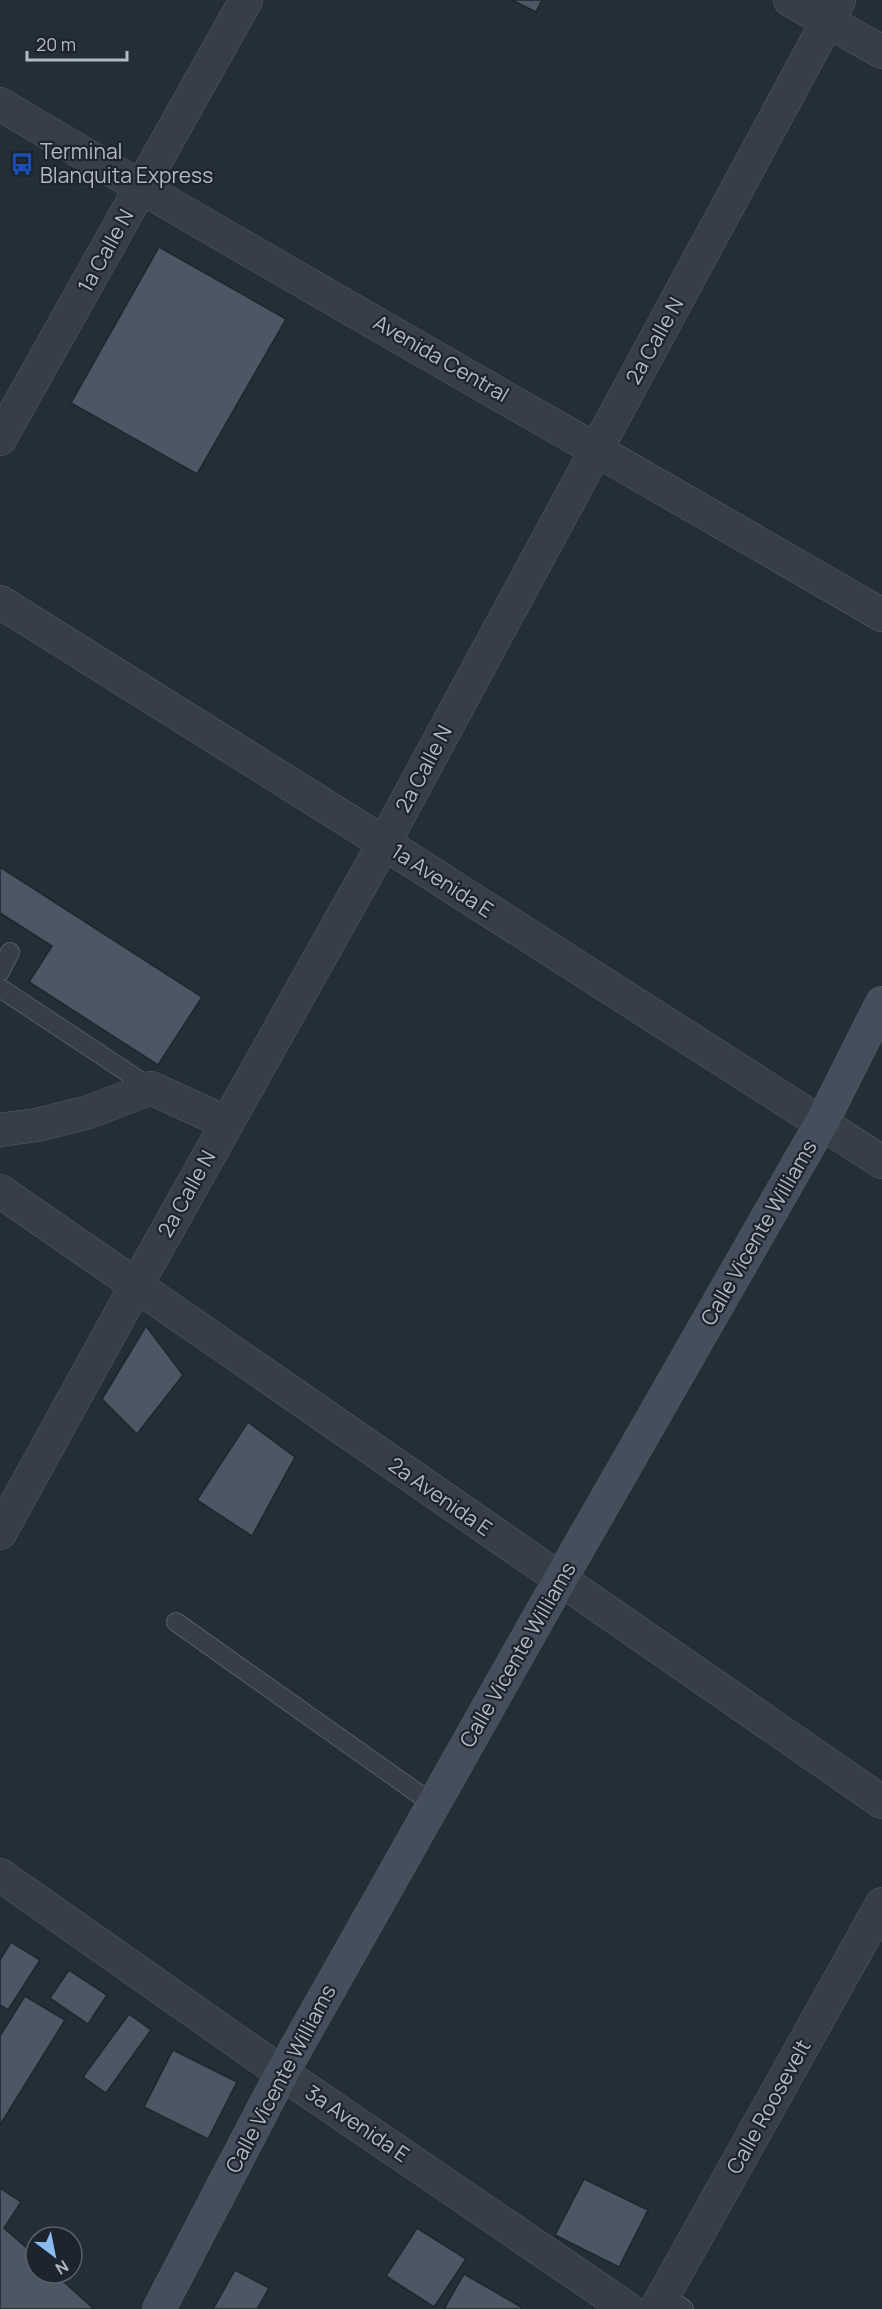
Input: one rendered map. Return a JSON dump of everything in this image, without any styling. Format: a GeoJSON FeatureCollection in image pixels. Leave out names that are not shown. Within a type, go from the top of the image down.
{"type":"FeatureCollection","features":[{"type":"Feature","properties":{"kind":"main road","name":"Calle Vicente Williams"},"geometry":{"type":"LineString","coordinates":[[159,2309],[282,2073],[821,1124],[882,1003]]}},
{"type":"Feature","properties":{"kind":"street"},"geometry":{"type":"LineString","coordinates":[[790,0],[833,10],[882,52]]}},
{"type":"Feature","properties":{"kind":"street","name":"1a Calle N"},"geometry":{"type":"LineString","coordinates":[[0,439],[141,188],[238,3]]}},
{"type":"Feature","properties":{"kind":"street","name":"2a Calle N"},"geometry":{"type":"LineString","coordinates":[[0,1533],[135,1286],[384,843],[833,10]]}},
{"type":"Feature","properties":{"kind":"street","name":"Avenida Central"},"geometry":{"type":"LineString","coordinates":[[0,104],[141,188],[596,448],[882,615]]}},
{"type":"Feature","properties":{"kind":"street","name":"1a Avenida E"},"geometry":{"type":"LineString","coordinates":[[0,602],[384,843],[882,1162]]}},
{"type":"Feature","properties":{"kind":"street"},"geometry":{"type":"LineString","coordinates":[[0,1130],[37,1125],[89,1112],[151,1088],[227,1123]]}},
{"type":"Feature","properties":{"kind":"street","name":"2a Avenida E"},"geometry":{"type":"LineString","coordinates":[[0,1191],[882,1802]]}},
{"type":"Feature","properties":{"kind":"street","name":"3a Avenida E"},"geometry":{"type":"LineString","coordinates":[[0,1875],[282,2073],[628,2309]]}},
{"type":"Feature","properties":{"kind":"street","name":"Calle Roosevelt"},"geometry":{"type":"LineString","coordinates":[[668,2304],[882,1904]]}},
{"type":"Feature","properties":{"kind":"lane"},"geometry":{"type":"LineString","coordinates":[[0,972],[10,952]]}},
{"type":"Feature","properties":{"kind":"lane"},"geometry":{"type":"LineString","coordinates":[[0,988],[151,1088]]}},
{"type":"Feature","properties":{"kind":"lane"},"geometry":{"type":"LineString","coordinates":[[176,1622],[433,1804]]}},
{"type":"Feature","properties":{"kind":"building"},"geometry":{"type":"Polygon","coordinates":[[[512,0],[542,0],[536,12],[512,0]]]}},
{"type":"Feature","properties":{"kind":"building"},"geometry":{"type":"Polygon","coordinates":[[[159,247],[286,319],[197,474],[71,403],[159,247]]]}},
{"type":"Feature","properties":{"kind":"building"},"geometry":{"type":"Polygon","coordinates":[[[0,867],[202,997],[158,1065],[29,982],[52,946],[0,913],[0,867]]]}},
{"type":"Feature","properties":{"kind":"building"},"geometry":{"type":"Polygon","coordinates":[[[146,1326],[183,1375],[137,1434],[102,1399],[146,1326]]]}},
{"type":"Feature","properties":{"kind":"building"},"geometry":{"type":"Polygon","coordinates":[[[248,1422],[295,1457],[252,1536],[197,1500],[248,1422]]]}},
{"type":"Feature","properties":{"kind":"building"},"geometry":{"type":"Polygon","coordinates":[[[11,1942],[40,1960],[8,2010],[0,2005],[0,1960],[11,1942]]]}},
{"type":"Feature","properties":{"kind":"building"},"geometry":{"type":"Polygon","coordinates":[[[69,1970],[107,1995],[88,2024],[50,1998],[69,1970]]]}},
{"type":"Feature","properties":{"kind":"building"},"geometry":{"type":"Polygon","coordinates":[[[25,1996],[65,2020],[0,2125],[0,2036],[25,1996]]]}},
{"type":"Feature","properties":{"kind":"building"},"geometry":{"type":"Polygon","coordinates":[[[129,2014],[151,2030],[106,2093],[83,2077],[129,2014]]]}},
{"type":"Feature","properties":{"kind":"building"},"geometry":{"type":"Polygon","coordinates":[[[173,2050],[237,2082],[208,2139],[144,2107],[173,2050]]]}},
{"type":"Feature","properties":{"kind":"building"},"geometry":{"type":"Polygon","coordinates":[[[584,2179],[648,2210],[619,2267],[555,2235],[584,2179]]]}},
{"type":"Feature","properties":{"kind":"building"},"geometry":{"type":"Polygon","coordinates":[[[0,2188],[21,2202],[4,2228],[24,2246],[24,2285],[67,2285],[94,2309],[0,2309],[0,2188]]]}},
{"type":"Feature","properties":{"kind":"building"},"geometry":{"type":"Polygon","coordinates":[[[417,2228],[466,2259],[434,2307],[386,2276],[417,2228]]]}},
{"type":"Feature","properties":{"kind":"building"},"geometry":{"type":"Polygon","coordinates":[[[235,2270],[269,2288],[257,2309],[213,2309],[235,2270]]]}},
{"type":"Feature","properties":{"kind":"building"},"geometry":{"type":"Polygon","coordinates":[[[464,2274],[521,2307],[520,2309],[444,2309],[464,2274]]]}},
{"type":"Feature","properties":{"kind":"place","name":"Terminal Blanquita Express"},"geometry":{"type":"Point","coordinates":[22,164]}}]}
